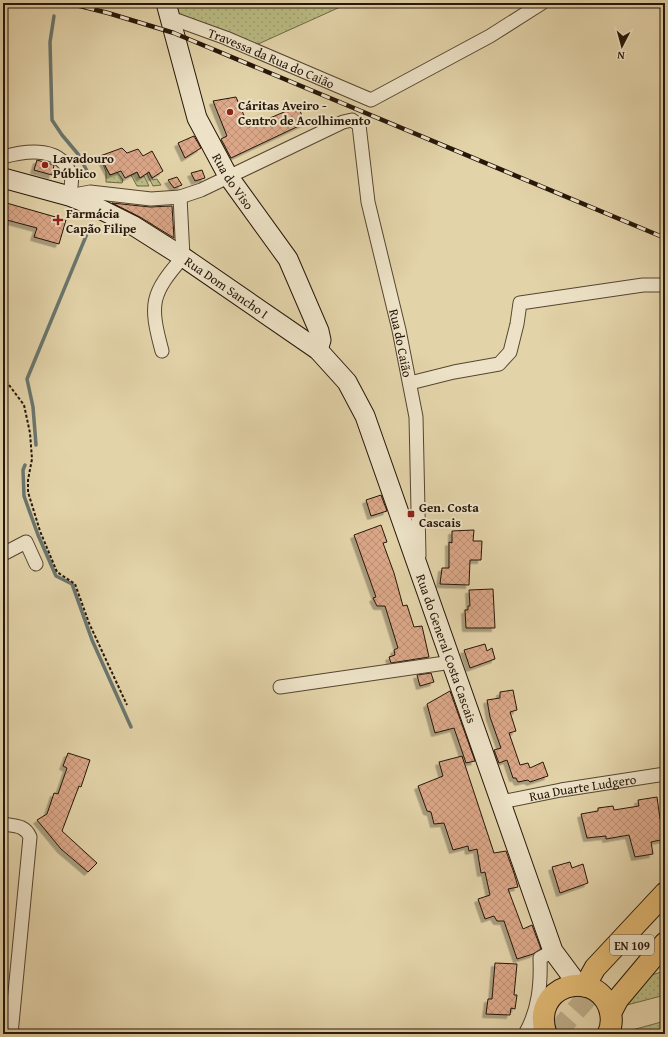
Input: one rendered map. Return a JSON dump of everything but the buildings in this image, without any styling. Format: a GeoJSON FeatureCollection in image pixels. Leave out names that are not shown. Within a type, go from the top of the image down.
{"type":"FeatureCollection","features":[{"type":"Feature","properties":{"kind":"main road","name":"Rua do Viso"},"geometry":{"type":"LineString","coordinates":[[168,10],[190,98],[197,118],[228,176],[281,249],[293,269],[319,331],[321,340],[318,350]]}},
{"type":"Feature","properties":{"kind":"main road","name":"Rua Dom Sancho I"},"geometry":{"type":"LineString","coordinates":[[3,178],[70,196],[134,226],[183,257],[318,350]]}},
{"type":"Feature","properties":{"kind":"main road","name":"Rua Dom Sancho I"},"geometry":{"type":"LineString","coordinates":[[3,190],[134,226]]}},
{"type":"Feature","properties":{"kind":"main road","name":"Rua do General Costa Cascais"},"geometry":{"type":"LineString","coordinates":[[318,350],[347,382],[365,416],[419,572],[558,959],[555,993]]}},
{"type":"Feature","properties":{"kind":"main road"},"geometry":{"type":"LineString","coordinates":[[538,1032],[547,1002],[555,993],[571,985],[594,983],[665,893]]}},
{"type":"Feature","properties":{"kind":"main road","name":"EN 109"},"geometry":{"type":"LineString","coordinates":[[594,983],[665,908]]}},
{"type":"Feature","properties":{"kind":"main road","name":"EN 109"},"geometry":{"type":"LineString","coordinates":[[594,983],[665,926]]}},
{"type":"Feature","properties":{"kind":"main road"},"geometry":{"type":"LineString","coordinates":[[611,1012],[618,999],[665,943]]}},
{"type":"Feature","properties":{"kind":"main road"},"geometry":{"type":"LineString","coordinates":[[558,959],[585,971],[607,1002],[611,1012],[611,1022],[608,1034]]}},
{"type":"Feature","properties":{"kind":"street","name":"Travessa da Rua do Caião"},"geometry":{"type":"LineString","coordinates":[[168,10],[226,38],[371,100],[490,36],[542,3]]}},
{"type":"Feature","properties":{"kind":"street","name":"Rua do Caião"},"geometry":{"type":"LineString","coordinates":[[228,176],[343,122],[352,120],[359,125],[368,202],[399,330],[416,417],[419,572]]}},
{"type":"Feature","properties":{"kind":"street"},"geometry":{"type":"LineString","coordinates":[[3,157],[22,151],[51,153],[64,163],[72,178],[70,196],[90,192],[151,199],[180,197],[201,190],[228,176]]}},
{"type":"Feature","properties":{"kind":"street"},"geometry":{"type":"LineString","coordinates":[[162,351],[155,327],[154,300],[159,287],[183,257],[180,197]]}},
{"type":"Feature","properties":{"kind":"street"},"geometry":{"type":"LineString","coordinates":[[410,383],[454,372],[499,364],[510,352],[517,324],[520,303],[643,285],[665,285]]}},
{"type":"Feature","properties":{"kind":"street"},"geometry":{"type":"LineString","coordinates":[[3,554],[26,542],[36,564]]}},
{"type":"Feature","properties":{"kind":"street"},"geometry":{"type":"LineString","coordinates":[[280,687],[452,662]]}},
{"type":"Feature","properties":{"kind":"street","name":"Rua Duarte Ludgero"},"geometry":{"type":"LineString","coordinates":[[501,802],[561,790],[665,774]]}},
{"type":"Feature","properties":{"kind":"street"},"geometry":{"type":"LineString","coordinates":[[3,824],[23,827],[28,831],[30,837],[11,1034]]}},
{"type":"Feature","properties":{"kind":"street"},"geometry":{"type":"LineString","coordinates":[[538,1032],[534,1014],[540,990],[540,958],[558,959]]}},
{"type":"Feature","properties":{"kind":"path"},"geometry":{"type":"LineString","coordinates":[[3,377],[24,405],[30,433],[32,459],[28,480],[28,492],[40,531],[58,572],[75,584],[87,617],[127,705]]}},
{"type":"Feature","properties":{"kind":"green space"},"geometry":{"type":"Polygon","coordinates":[[[166,3],[349,3],[256,45],[171,18],[166,3]]]}},
{"type":"Feature","properties":{"kind":"green space"},"geometry":{"type":"Polygon","coordinates":[[[103,164],[110,175],[117,172],[123,180],[122,183],[106,182],[106,172],[103,164]]]}},
{"type":"Feature","properties":{"kind":"green space"},"geometry":{"type":"Polygon","coordinates":[[[137,172],[140,178],[144,176],[149,186],[137,186],[131,175],[137,172]]]}},
{"type":"Feature","properties":{"kind":"green space"},"geometry":{"type":"Polygon","coordinates":[[[149,172],[153,180],[157,179],[161,185],[153,186],[147,174],[149,172]]]}},
{"type":"Feature","properties":{"kind":"green space"},"geometry":{"type":"Polygon","coordinates":[[[665,971],[665,995],[627,1005],[644,977],[665,971]]]}},
{"type":"Feature","properties":{"kind":"green space"},"geometry":{"type":"Polygon","coordinates":[[[665,1021],[665,1034],[619,1034],[620,1030],[621,1033],[665,1021]]]}},
{"type":"Feature","properties":{"kind":"waterway"},"geometry":{"type":"LineString","coordinates":[[54,16],[50,42],[52,120],[78,154],[87,171]]}},
{"type":"Feature","properties":{"kind":"waterway"},"geometry":{"type":"LineString","coordinates":[[36,445],[33,407],[27,379],[91,224]]}},
{"type":"Feature","properties":{"kind":"waterway"},"geometry":{"type":"LineString","coordinates":[[25,465],[23,470],[24,496],[38,535],[56,576],[72,584],[92,640],[131,727]]}},
{"type":"Feature","properties":{"kind":"tunnel"},"geometry":{"type":"LineString","coordinates":[[555,1034],[600,983]]}},
{"type":"Feature","properties":{"kind":"railway"},"geometry":{"type":"LineString","coordinates":[[68,3],[108,13],[174,33],[665,238]]}},
{"type":"Feature","properties":{"kind":"place","name":"Cáritas Aveiro - Centro de Acolhimento"},"geometry":{"type":"Point","coordinates":[230,112]}},
{"type":"Feature","properties":{"kind":"place","name":"Lavadouro Público"},"geometry":{"type":"Point","coordinates":[45,165]}},
{"type":"Feature","properties":{"kind":"place","name":"Farmácia Capão Filipe"},"geometry":{"type":"Point","coordinates":[58,220]}},
{"type":"Feature","properties":{"kind":"place","name":"Gen. Costa Cascais"},"geometry":{"type":"Point","coordinates":[411,514]}}]}
